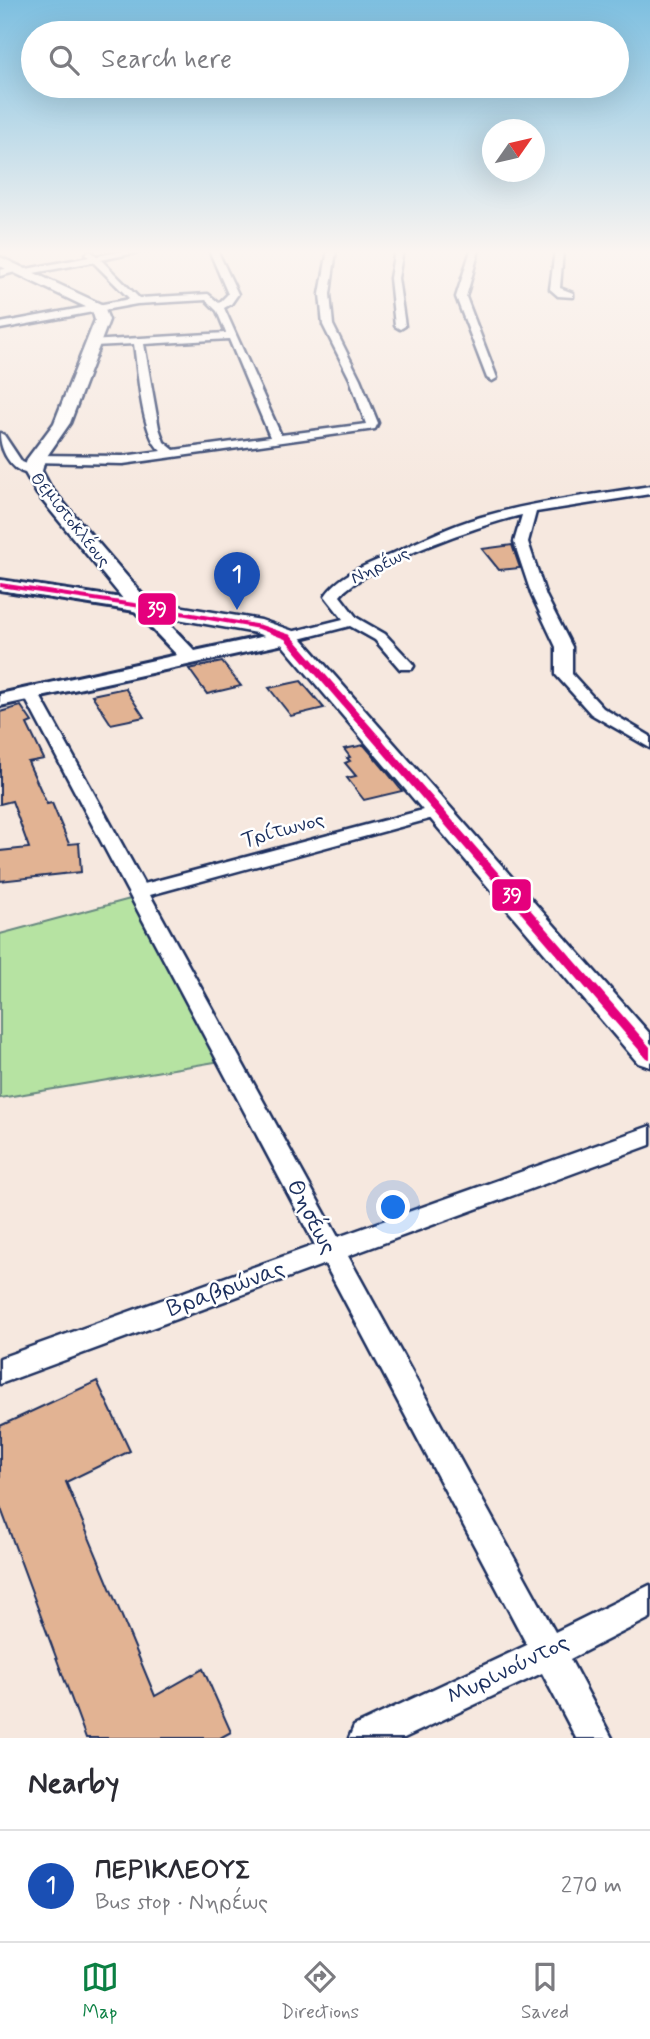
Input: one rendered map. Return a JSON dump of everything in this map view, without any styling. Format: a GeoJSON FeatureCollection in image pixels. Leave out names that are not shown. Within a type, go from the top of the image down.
{"type":"FeatureCollection","features":[{"type":"Feature","properties":{"kind":"main road"},"geometry":{"type":"LineString","coordinates":[[29,465],[62,423],[98,331]]}},
{"type":"Feature","properties":{"kind":"main road","name":"Θεμιστοκλέους"},"geometry":{"type":"LineString","coordinates":[[29,465],[43,489],[141,606]]}},
{"type":"Feature","properties":{"kind":"main road"},"geometry":{"type":"LineString","coordinates":[[141,606],[261,627],[288,637],[650,1055]]}},
{"type":"Feature","properties":{"kind":"street"},"geometry":{"type":"LineString","coordinates":[[228,331],[277,439]]}},
{"type":"Feature","properties":{"kind":"street"},"geometry":{"type":"LineString","coordinates":[[0,464],[29,465],[172,454],[371,427],[372,423],[355,379],[331,331]]}},
{"type":"Feature","properties":{"kind":"street"},"geometry":{"type":"LineString","coordinates":[[474,331],[492,377]]}},
{"type":"Feature","properties":{"kind":"street"},"geometry":{"type":"LineString","coordinates":[[93,343],[230,337]]}},
{"type":"Feature","properties":{"kind":"street"},"geometry":{"type":"LineString","coordinates":[[139,341],[153,428],[159,444],[172,454]]}},
{"type":"Feature","properties":{"kind":"street","name":"Θεμιστοκλέους"},"geometry":{"type":"LineString","coordinates":[[0,437],[29,465]]}},
{"type":"Feature","properties":{"kind":"street","name":"Νηρέως"},"geometry":{"type":"LineString","coordinates":[[352,621],[332,596],[338,587],[355,576],[444,535],[486,520],[530,510],[650,490]]}},
{"type":"Feature","properties":{"kind":"street"},"geometry":{"type":"LineString","coordinates":[[530,510],[521,542],[539,596],[564,647],[564,675],[597,711],[650,743]]}},
{"type":"Feature","properties":{"kind":"street"},"geometry":{"type":"LineString","coordinates":[[0,585],[141,606],[190,658]]}},
{"type":"Feature","properties":{"kind":"street"},"geometry":{"type":"LineString","coordinates":[[0,700],[352,621],[380,636],[406,666]]}},
{"type":"Feature","properties":{"kind":"street","name":"Θησέως"},"geometry":{"type":"LineString","coordinates":[[31,694],[595,1738]]}},
{"type":"Feature","properties":{"kind":"street","name":"Τρίτωνος"},"geometry":{"type":"LineString","coordinates":[[139,892],[438,811]]}},
{"type":"Feature","properties":{"kind":"street","name":"Βραβρώνας"},"geometry":{"type":"LineString","coordinates":[[0,1371],[650,1135]]}},
{"type":"Feature","properties":{"kind":"street","name":"Μυρινούντος"},"geometry":{"type":"LineString","coordinates":[[366,1738],[550,1652],[650,1601]]}},
{"type":"Feature","properties":{"kind":"green space"},"geometry":{"type":"Polygon","coordinates":[[[134,898],[221,1061],[0,1098],[0,934],[134,898]]]}},
{"type":"Feature","properties":{"kind":"building"},"geometry":{"type":"Polygon","coordinates":[[[512,545],[520,568],[499,570],[482,549],[512,545]]]}},
{"type":"Feature","properties":{"kind":"building"},"geometry":{"type":"Polygon","coordinates":[[[222,662],[241,686],[207,694],[189,669],[222,662]]]}},
{"type":"Feature","properties":{"kind":"building"},"geometry":{"type":"Polygon","coordinates":[[[301,681],[324,708],[291,716],[269,688],[301,681]]]}},
{"type":"Feature","properties":{"kind":"building"},"geometry":{"type":"Polygon","coordinates":[[[125,688],[144,717],[111,724],[92,695],[125,688]]]}},
{"type":"Feature","properties":{"kind":"building"},"geometry":{"type":"Polygon","coordinates":[[[21,706],[32,722],[27,724],[44,759],[28,762],[47,804],[52,803],[69,844],[79,843],[81,872],[0,881],[0,851],[29,848],[12,801],[0,804],[0,712],[21,706]]]}},
{"type":"Feature","properties":{"kind":"building"},"geometry":{"type":"Polygon","coordinates":[[[364,745],[402,791],[364,800],[347,778],[356,776],[345,763],[350,761],[347,758],[350,757],[344,749],[364,745]]]}},
{"type":"Feature","properties":{"kind":"building"},"geometry":{"type":"Polygon","coordinates":[[[97,1381],[130,1451],[66,1482],[155,1696],[203,1669],[231,1732],[220,1738],[86,1738],[0,1506],[0,1426],[97,1381]]]}},
{"type":"Feature","properties":{"kind":"transit line","name":"39"},"geometry":{"type":"LineString","coordinates":[[0,585],[261,627],[288,637],[650,1055]]}},
{"type":"Feature","properties":{"kind":"place","name":"ΠΕΡΙΚΛΕΟΥΣ"},"geometry":{"type":"Point","coordinates":[237,610]}}]}
